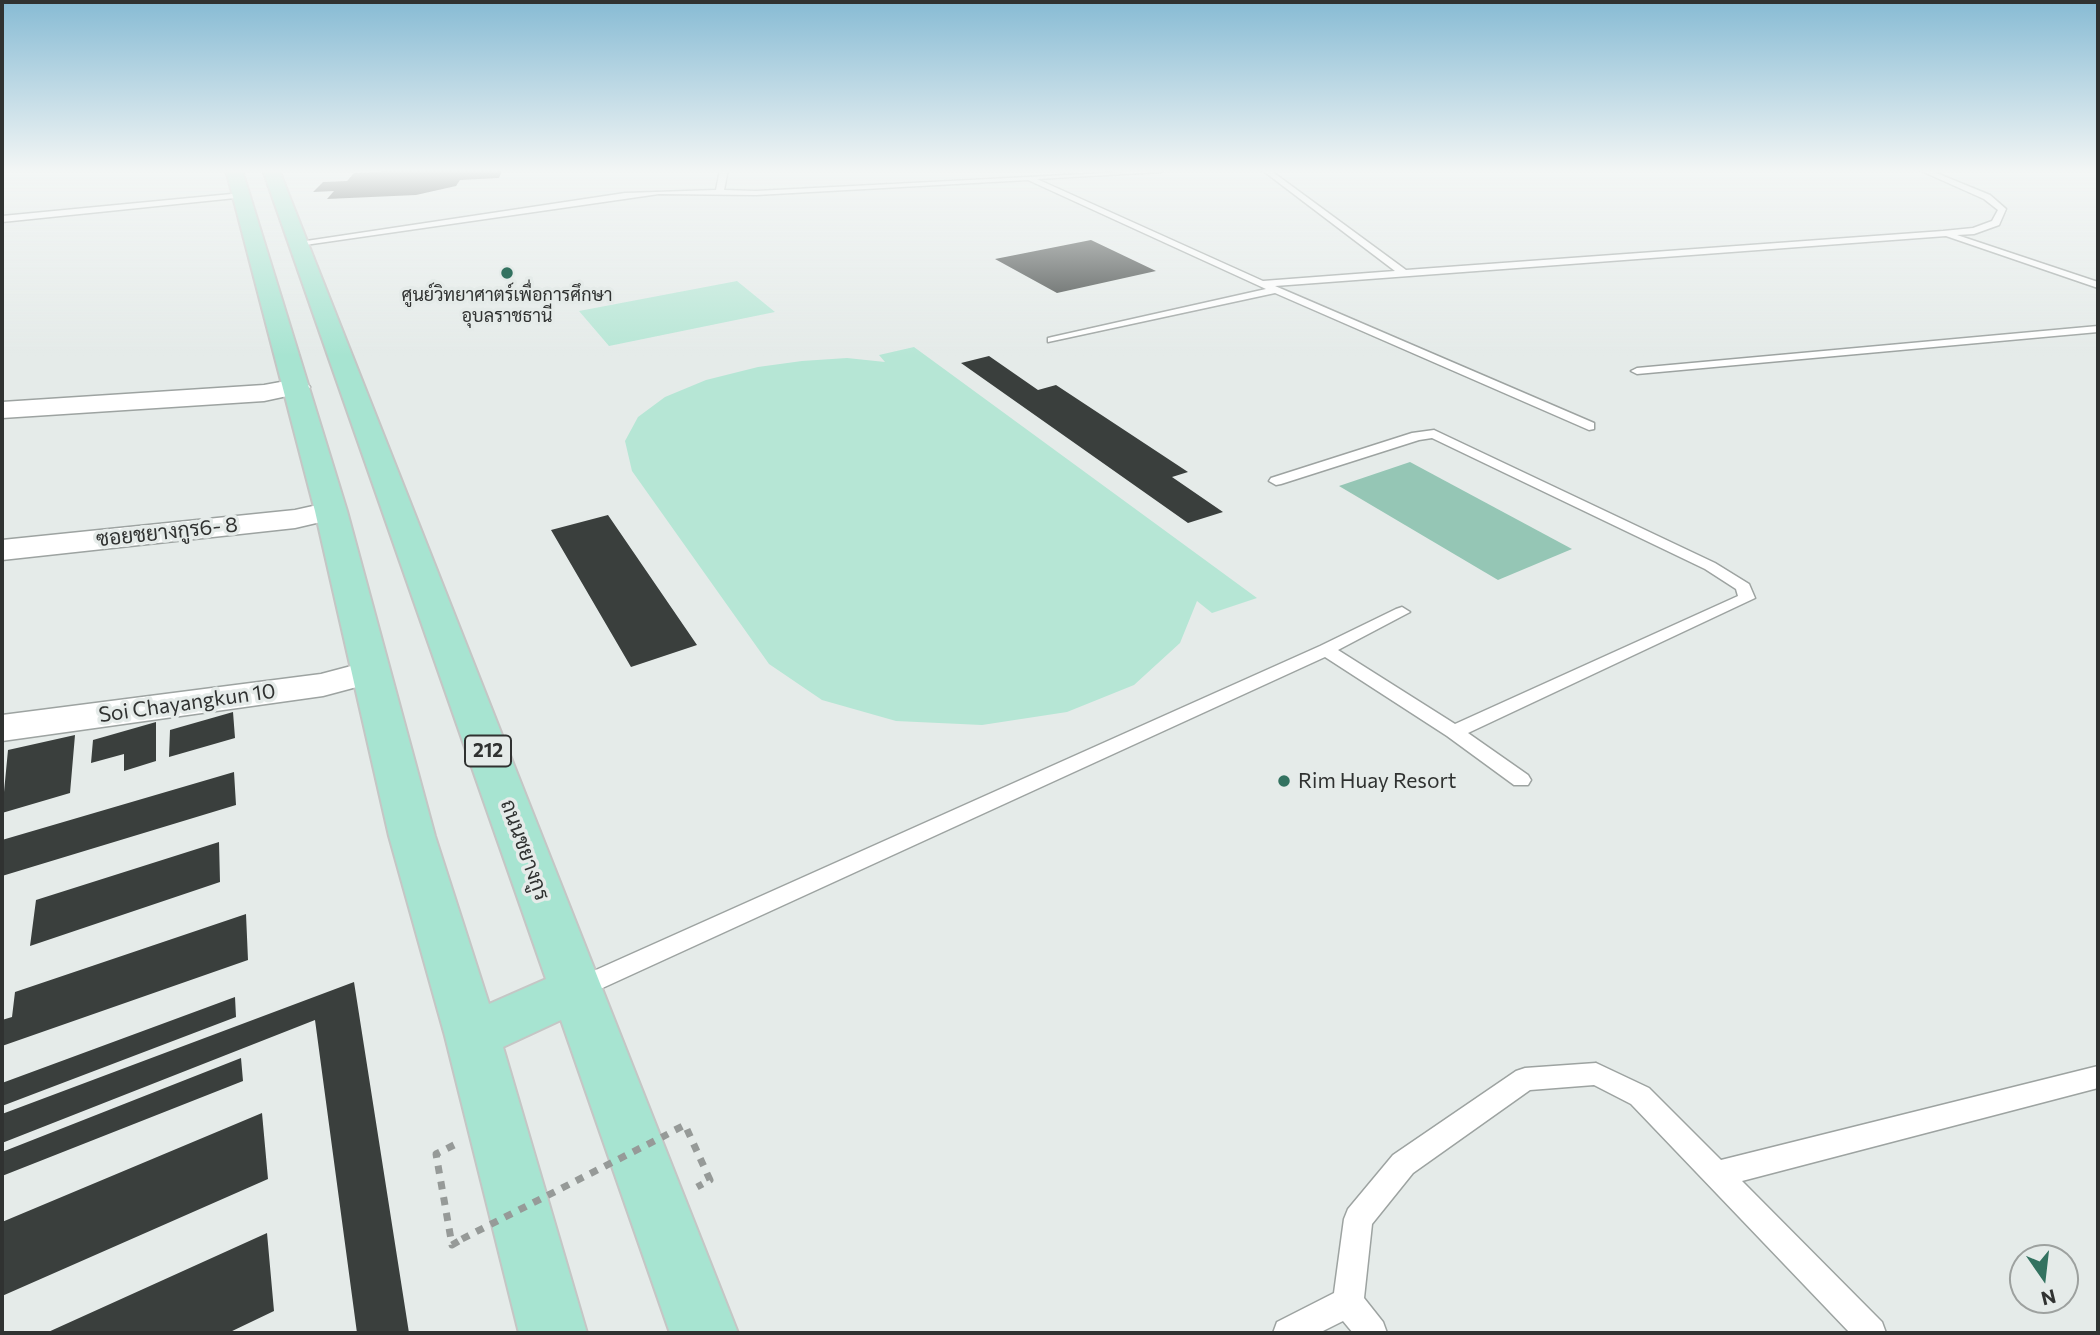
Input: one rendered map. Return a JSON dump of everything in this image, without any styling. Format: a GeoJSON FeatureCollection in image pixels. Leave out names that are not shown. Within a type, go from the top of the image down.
{"type":"FeatureCollection","features":[{"type":"Feature","properties":{"kind":"main road"},"geometry":{"type":"LineString","coordinates":[[261,232],[297,387],[331,511],[412,836],[472,1036],[554,1333]]}},
{"type":"Feature","properties":{"kind":"main road","name":"ถนนชยางกูร"},"geometry":{"type":"LineString","coordinates":[[290,232],[298,243],[704,1333]]}},
{"type":"Feature","properties":{"kind":"main road"},"geometry":{"type":"LineString","coordinates":[[472,1036],[577,989]]}},
{"type":"Feature","properties":{"kind":"street"},"geometry":{"type":"LineString","coordinates":[[2,410],[264,393],[297,387]]}},
{"type":"Feature","properties":{"kind":"street","name":"ซอยชยางกูร6- 8"},"geometry":{"type":"LineString","coordinates":[[2,550],[295,519],[331,511]]}},
{"type":"Feature","properties":{"kind":"street","name":"Soi Chayangkun 10"},"geometry":{"type":"LineString","coordinates":[[2,728],[323,685],[370,672]]}},
{"type":"Feature","properties":{"kind":"lane"},"geometry":{"type":"LineString","coordinates":[[298,243],[371,232]]}},
{"type":"Feature","properties":{"kind":"lane"},"geometry":{"type":"LineString","coordinates":[[1148,232],[1589,426]]}},
{"type":"Feature","properties":{"kind":"lane"},"geometry":{"type":"LineString","coordinates":[[1349,232],[1405,274]]}},
{"type":"Feature","properties":{"kind":"lane"},"geometry":{"type":"LineString","coordinates":[[1262,284],[1961,232]]}},
{"type":"Feature","properties":{"kind":"lane"},"geometry":{"type":"LineString","coordinates":[[1943,234],[2098,285]]}},
{"type":"Feature","properties":{"kind":"lane"},"geometry":{"type":"LineString","coordinates":[[1052,340],[1276,290]]}},
{"type":"Feature","properties":{"kind":"lane"},"geometry":{"type":"LineString","coordinates":[[1637,371],[2098,328]]}},
{"type":"Feature","properties":{"kind":"lane"},"geometry":{"type":"LineString","coordinates":[[1276,481],[1417,436],[1434,435],[1710,566],[1743,587],[1746,598],[1454,732]]}},
{"type":"Feature","properties":{"kind":"lane"},"geometry":{"type":"LineString","coordinates":[[577,989],[1326,650],[1402,611]]}},
{"type":"Feature","properties":{"kind":"lane"},"geometry":{"type":"LineString","coordinates":[[1326,650],[1454,732],[1521,780]]}},
{"type":"Feature","properties":{"kind":"lane"},"geometry":{"type":"LineString","coordinates":[[1372,1333],[1348,1301],[1358,1219],[1403,1164],[1525,1079],[1596,1074],[1640,1096],[1871,1333]]}},
{"type":"Feature","properties":{"kind":"lane"},"geometry":{"type":"LineString","coordinates":[[1715,1175],[2098,1077]]}},
{"type":"Feature","properties":{"kind":"lane"},"geometry":{"type":"LineString","coordinates":[[1288,1333],[1348,1301]]}},
{"type":"Feature","properties":{"kind":"path"},"geometry":{"type":"LineString","coordinates":[[685,1125],[710,1180]]}},
{"type":"Feature","properties":{"kind":"path"},"geometry":{"type":"LineString","coordinates":[[436,1154],[452,1245],[668,1134]]}},
{"type":"Feature","properties":{"kind":"shaded area"},"geometry":{"type":"Polygon","coordinates":[[[737,281],[775,312],[609,346],[579,311],[737,281]]]}},
{"type":"Feature","properties":{"kind":"shaded area"},"geometry":{"type":"Polygon","coordinates":[[[914,347],[1257,598],[1212,613],[1197,601],[1180,643],[1134,685],[1067,712],[982,725],[896,721],[822,700],[769,664],[632,471],[625,441],[638,417],[665,397],[706,380],[758,367],[802,361],[847,358],[885,362],[879,355],[914,347]]]}},
{"type":"Feature","properties":{"kind":"shaded area"},"geometry":{"type":"Polygon","coordinates":[[[1410,462],[1572,549],[1498,580],[1339,486],[1410,462]]]}},
{"type":"Feature","properties":{"kind":"building"},"geometry":{"type":"Polygon","coordinates":[[[1091,240],[1156,271],[1057,293],[995,259],[1091,240]]]}},
{"type":"Feature","properties":{"kind":"building"},"geometry":{"type":"Polygon","coordinates":[[[989,356],[1038,390],[1056,385],[1188,472],[1172,477],[1223,512],[1188,523],[961,363],[989,356]]]}},
{"type":"Feature","properties":{"kind":"building"},"geometry":{"type":"Polygon","coordinates":[[[608,515],[697,645],[631,667],[551,530],[608,515]]]}},
{"type":"Feature","properties":{"kind":"building"},"geometry":{"type":"Polygon","coordinates":[[[233,712],[235,738],[169,757],[170,730],[233,712]]]}},
{"type":"Feature","properties":{"kind":"building"},"geometry":{"type":"Polygon","coordinates":[[[156,722],[156,761],[124,771],[124,754],[91,763],[93,740],[156,722]]]}},
{"type":"Feature","properties":{"kind":"building"},"geometry":{"type":"Polygon","coordinates":[[[75,735],[70,793],[2,813],[8,750],[75,735]]]}},
{"type":"Feature","properties":{"kind":"building"},"geometry":{"type":"Polygon","coordinates":[[[234,772],[236,805],[2,876],[2,840],[234,772]]]}},
{"type":"Feature","properties":{"kind":"building"},"geometry":{"type":"Polygon","coordinates":[[[219,842],[220,882],[30,946],[36,900],[219,842]]]}},
{"type":"Feature","properties":{"kind":"building"},"geometry":{"type":"Polygon","coordinates":[[[246,914],[248,960],[2,1046],[2,1020],[12,1017],[15,992],[246,914]]]}},
{"type":"Feature","properties":{"kind":"building"},"geometry":{"type":"Polygon","coordinates":[[[354,982],[409,1333],[357,1333],[315,1020],[2,1143],[2,1114],[354,982]]]}},
{"type":"Feature","properties":{"kind":"building"},"geometry":{"type":"Polygon","coordinates":[[[235,997],[236,1017],[2,1106],[2,1083],[235,997]]]}},
{"type":"Feature","properties":{"kind":"building"},"geometry":{"type":"Polygon","coordinates":[[[241,1058],[243,1081],[2,1176],[2,1152],[241,1058]]]}},
{"type":"Feature","properties":{"kind":"building"},"geometry":{"type":"Polygon","coordinates":[[[262,1113],[268,1179],[2,1296],[2,1222],[262,1113]]]}},
{"type":"Feature","properties":{"kind":"building"},"geometry":{"type":"Polygon","coordinates":[[[267,1233],[274,1311],[228,1333],[46,1333],[267,1233]]]}},
{"type":"Feature","properties":{"kind":"place","name":"ศูนย์วิทยาศาตร์เพื่อการศึกษา อุบลราชธานี"},"geometry":{"type":"Point","coordinates":[507,273]}},
{"type":"Feature","properties":{"kind":"place","name":"Rim Huay Resort"},"geometry":{"type":"Point","coordinates":[1284,781]}}]}
